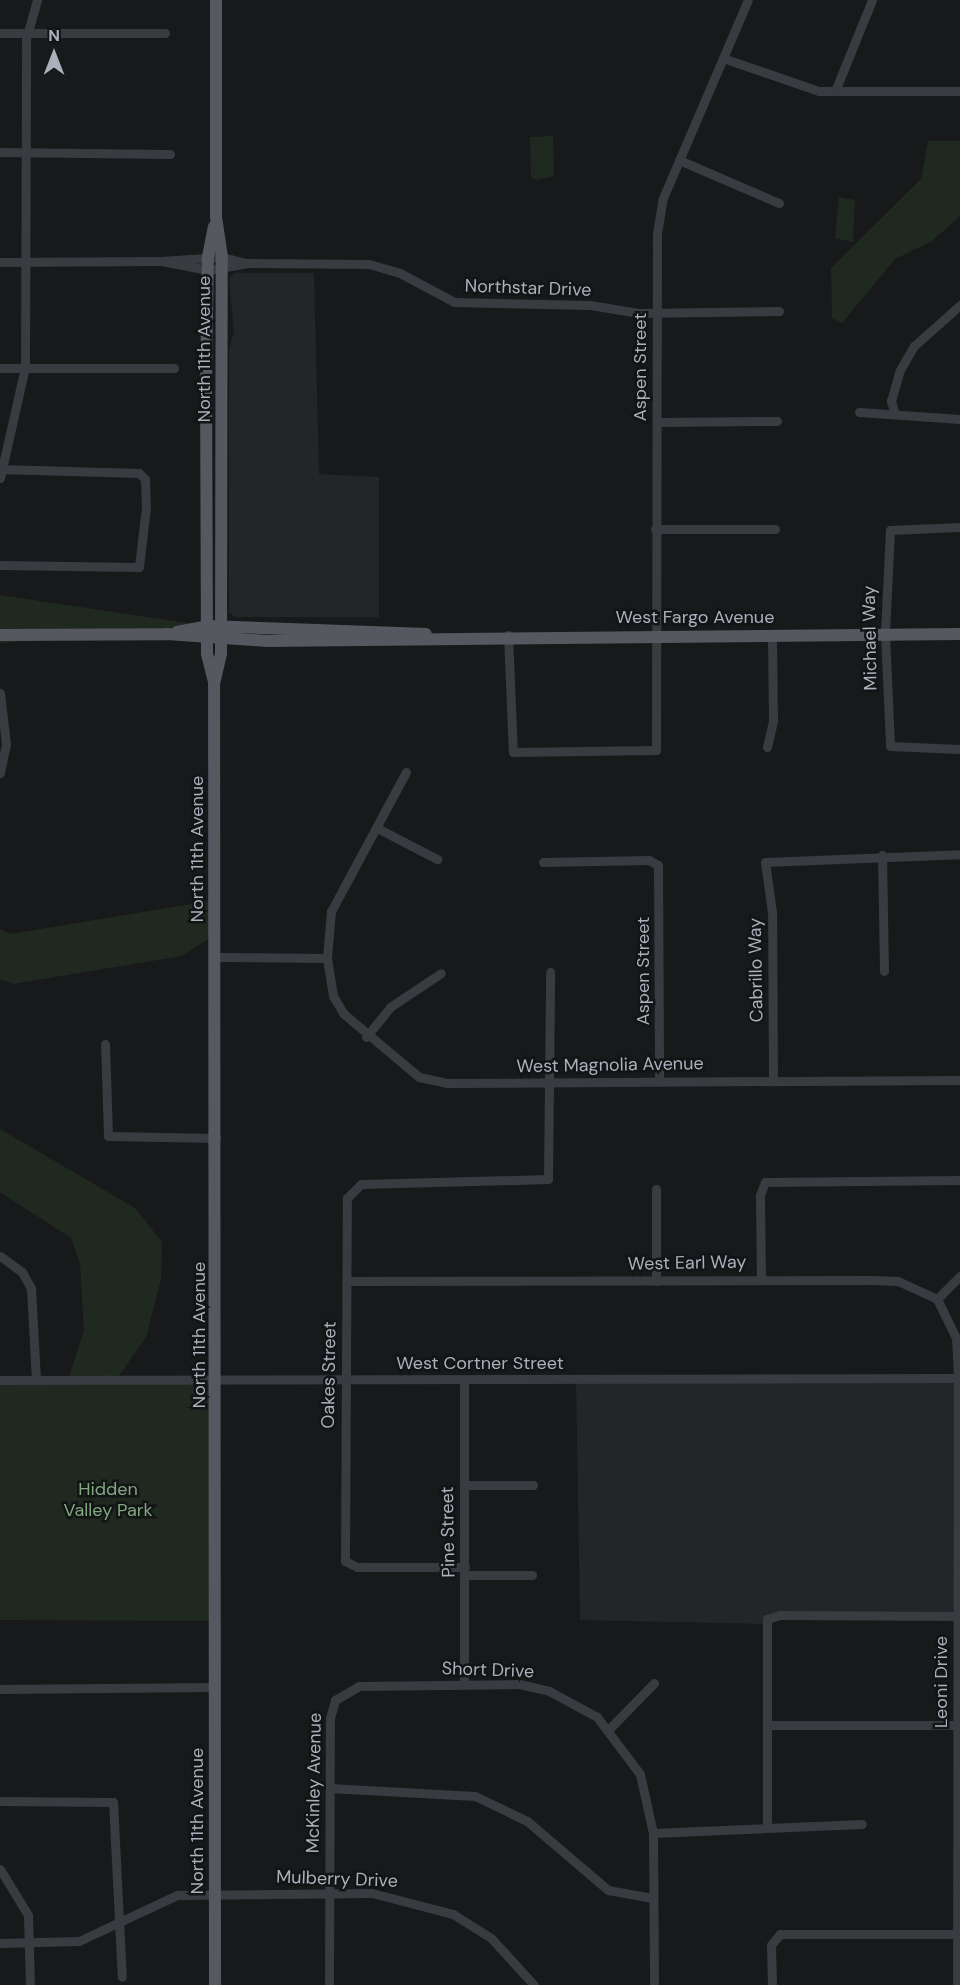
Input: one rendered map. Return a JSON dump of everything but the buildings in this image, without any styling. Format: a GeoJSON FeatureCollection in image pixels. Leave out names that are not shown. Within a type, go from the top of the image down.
{"type":"FeatureCollection","features":[{"type":"Feature","properties":{"kind":"main road","name":"North 11th Avenue"},"geometry":{"type":"LineString","coordinates":[[214,684],[221,640],[222,481],[222,263],[216,217],[216,0]]}},
{"type":"Feature","properties":{"kind":"main road","name":"North 11th Avenue"},"geometry":{"type":"LineString","coordinates":[[215,1985],[216,957],[214,684],[207,639],[206,392],[208,263],[216,217]]}},
{"type":"Feature","properties":{"kind":"main road","name":"North 11th Avenue"},"geometry":{"type":"LineString","coordinates":[[206,392],[212,406],[212,464],[222,481]]}},
{"type":"Feature","properties":{"kind":"main road","name":"West Fargo Avenue"},"geometry":{"type":"LineString","coordinates":[[167,634],[207,626],[430,636]]}},
{"type":"Feature","properties":{"kind":"main road","name":"West Fargo Avenue"},"geometry":{"type":"LineString","coordinates":[[0,635],[167,634],[221,640],[507,635],[960,634]]}},
{"type":"Feature","properties":{"kind":"street"},"geometry":{"type":"LineString","coordinates":[[0,565],[142,566],[142,474],[1,472],[25,368],[23,262],[27,33],[37,0]]}},
{"type":"Feature","properties":{"kind":"street","name":"Aspen Street"},"geometry":{"type":"LineString","coordinates":[[507,635],[513,752],[656,750],[655,529],[658,226],[680,159],[748,0]]}},
{"type":"Feature","properties":{"kind":"street"},"geometry":{"type":"LineString","coordinates":[[835,91],[872,0]]}},
{"type":"Feature","properties":{"kind":"street"},"geometry":{"type":"LineString","coordinates":[[0,33],[165,33]]}},
{"type":"Feature","properties":{"kind":"street"},"geometry":{"type":"LineString","coordinates":[[723,58],[783,83],[835,91],[960,91]]}},
{"type":"Feature","properties":{"kind":"street"},"geometry":{"type":"LineString","coordinates":[[0,152],[170,154]]}},
{"type":"Feature","properties":{"kind":"street"},"geometry":{"type":"LineString","coordinates":[[680,159],[779,203]]}},
{"type":"Feature","properties":{"kind":"street","name":"Northstar Drive"},"geometry":{"type":"LineString","coordinates":[[0,262],[161,261],[369,264],[400,273],[454,302],[656,312],[779,311]]}},
{"type":"Feature","properties":{"kind":"street"},"geometry":{"type":"LineString","coordinates":[[895,414],[891,401],[900,370],[914,346],[960,305]]}},
{"type":"Feature","properties":{"kind":"street"},"geometry":{"type":"LineString","coordinates":[[0,368],[174,368]]}},
{"type":"Feature","properties":{"kind":"street"},"geometry":{"type":"LineString","coordinates":[[859,412],[895,414],[911,420],[960,419]]}},
{"type":"Feature","properties":{"kind":"street"},"geometry":{"type":"LineString","coordinates":[[657,422],[777,421]]}},
{"type":"Feature","properties":{"kind":"street","name":"Michael Way"},"geometry":{"type":"LineString","coordinates":[[960,527],[890,530],[885,634],[890,746],[960,749]]}},
{"type":"Feature","properties":{"kind":"street"},"geometry":{"type":"LineString","coordinates":[[655,529],[775,529]]}},
{"type":"Feature","properties":{"kind":"street"},"geometry":{"type":"LineString","coordinates":[[766,747],[773,720],[772,635]]}},
{"type":"Feature","properties":{"kind":"street"},"geometry":{"type":"LineString","coordinates":[[0,693],[6,744],[0,773]]}},
{"type":"Feature","properties":{"kind":"street","name":"West Magnolia Avenue"},"geometry":{"type":"LineString","coordinates":[[406,772],[331,912],[327,958],[338,1005],[366,1037],[430,1082],[960,1080]]}},
{"type":"Feature","properties":{"kind":"street"},"geometry":{"type":"LineString","coordinates":[[377,828],[437,859]]}},
{"type":"Feature","properties":{"kind":"street"},"geometry":{"type":"LineString","coordinates":[[884,971],[882,855],[960,854]]}},
{"type":"Feature","properties":{"kind":"street","name":"Cabrillo Way"},"geometry":{"type":"LineString","coordinates":[[773,1080],[772,912],[765,862],[882,855]]}},
{"type":"Feature","properties":{"kind":"street","name":"Aspen Street"},"geometry":{"type":"LineString","coordinates":[[543,862],[656,862],[659,1081]]}},
{"type":"Feature","properties":{"kind":"street"},"geometry":{"type":"LineString","coordinates":[[216,957],[327,958]]}},
{"type":"Feature","properties":{"kind":"street"},"geometry":{"type":"LineString","coordinates":[[550,972],[550,1082]]}},
{"type":"Feature","properties":{"kind":"street"},"geometry":{"type":"LineString","coordinates":[[366,1037],[390,1007],[441,973]]}},
{"type":"Feature","properties":{"kind":"street"},"geometry":{"type":"LineString","coordinates":[[105,1044],[108,1136],[216,1138]]}},
{"type":"Feature","properties":{"kind":"street","name":"Oakes Street"},"geometry":{"type":"LineString","coordinates":[[465,1571],[346,1563],[344,1380],[351,1188],[548,1179],[550,1082]]}},
{"type":"Feature","properties":{"kind":"street"},"geometry":{"type":"LineString","coordinates":[[761,1279],[763,1184],[960,1180]]}},
{"type":"Feature","properties":{"kind":"street"},"geometry":{"type":"LineString","coordinates":[[656,1189],[657,1281]]}},
{"type":"Feature","properties":{"kind":"street"},"geometry":{"type":"LineString","coordinates":[[0,1256],[22,1272],[32,1288],[36,1380]]}},
{"type":"Feature","properties":{"kind":"street"},"geometry":{"type":"LineString","coordinates":[[959,1378],[956,1338],[937,1299],[960,1276]]}},
{"type":"Feature","properties":{"kind":"street","name":"West Earl Way"},"geometry":{"type":"LineString","coordinates":[[348,1281],[761,1279],[898,1281],[937,1299]]}},
{"type":"Feature","properties":{"kind":"street","name":"West Cortner Street"},"geometry":{"type":"LineString","coordinates":[[0,1380],[959,1378]]}},
{"type":"Feature","properties":{"kind":"street","name":"Leoni Drive"},"geometry":{"type":"LineString","coordinates":[[957,1985],[959,1934],[959,1378]]}},
{"type":"Feature","properties":{"kind":"street","name":"Pine Street"},"geometry":{"type":"LineString","coordinates":[[464,1380],[464,1684]]}},
{"type":"Feature","properties":{"kind":"street"},"geometry":{"type":"LineString","coordinates":[[464,1485],[533,1485]]}},
{"type":"Feature","properties":{"kind":"street"},"geometry":{"type":"LineString","coordinates":[[465,1571],[532,1575]]}},
{"type":"Feature","properties":{"kind":"street"},"geometry":{"type":"LineString","coordinates":[[767,1828],[767,1619],[780,1615],[958,1616]]}},
{"type":"Feature","properties":{"kind":"street"},"geometry":{"type":"LineString","coordinates":[[610,1728],[654,1683]]}},
{"type":"Feature","properties":{"kind":"street","name":"Short Drive"},"geometry":{"type":"LineString","coordinates":[[340,1693],[358,1686],[464,1684],[537,1686],[574,1702],[610,1728],[640,1774],[653,1833],[654,1985]]}},
{"type":"Feature","properties":{"kind":"street"},"geometry":{"type":"LineString","coordinates":[[0,1689],[215,1687]]}},
{"type":"Feature","properties":{"kind":"street","name":"McKinley Avenue"},"geometry":{"type":"LineString","coordinates":[[329,1985],[330,1709],[340,1693]]}},
{"type":"Feature","properties":{"kind":"street"},"geometry":{"type":"LineString","coordinates":[[767,1725],[958,1725]]}},
{"type":"Feature","properties":{"kind":"street"},"geometry":{"type":"LineString","coordinates":[[330,1788],[475,1796],[527,1821],[608,1890],[652,1898]]}},
{"type":"Feature","properties":{"kind":"street"},"geometry":{"type":"LineString","coordinates":[[0,1802],[113,1802],[122,1977]]}},
{"type":"Feature","properties":{"kind":"street"},"geometry":{"type":"LineString","coordinates":[[653,1833],[862,1824]]}},
{"type":"Feature","properties":{"kind":"street"},"geometry":{"type":"LineString","coordinates":[[0,1869],[28,1915],[30,1985]]}},
{"type":"Feature","properties":{"kind":"street","name":"Mulberry Drive"},"geometry":{"type":"LineString","coordinates":[[0,1943],[79,1941],[168,1896],[215,1893],[390,1894],[453,1914],[491,1938],[534,1985]]}},
{"type":"Feature","properties":{"kind":"street"},"geometry":{"type":"LineString","coordinates":[[772,1985],[774,1937],[959,1934]]}},
{"type":"Feature","properties":{"kind":"shaded area"},"geometry":{"type":"Polygon","coordinates":[[[235,273],[314,273],[319,474],[379,477],[379,617],[235,617],[229,612],[229,351],[234,331],[229,278],[235,273]]]}},
{"type":"Feature","properties":{"kind":"shaded area"},"geometry":{"type":"Polygon","coordinates":[[[958,1378],[957,1616],[780,1615],[765,1624],[580,1620],[576,1379],[958,1378]]]}},
{"type":"Feature","properties":{"kind":"green space"},"geometry":{"type":"Polygon","coordinates":[[[553,136],[554,176],[536,180],[531,177],[530,137],[553,136]]]}},
{"type":"Feature","properties":{"kind":"green space"},"geometry":{"type":"Polygon","coordinates":[[[928,141],[960,141],[960,216],[932,241],[895,259],[842,323],[832,318],[831,268],[921,179],[928,141]]]}},
{"type":"Feature","properties":{"kind":"green space"},"geometry":{"type":"Polygon","coordinates":[[[839,197],[855,200],[853,242],[835,238],[839,197]]]}},
{"type":"Feature","properties":{"kind":"green space"},"geometry":{"type":"Polygon","coordinates":[[[0,595],[207,626],[0,643],[0,595]]]}},
{"type":"Feature","properties":{"kind":"green space"},"geometry":{"type":"Polygon","coordinates":[[[215,900],[216,934],[182,956],[13,984],[0,979],[0,929],[10,934],[215,900]]]}},
{"type":"Feature","properties":{"kind":"green space","name":"Hidden Valley Park"},"geometry":{"type":"Polygon","coordinates":[[[0,1129],[135,1208],[162,1242],[161,1279],[146,1337],[116,1380],[217,1380],[216,1621],[0,1620],[0,1380],[68,1380],[84,1330],[80,1264],[71,1238],[0,1192],[0,1129]]]}}]}
